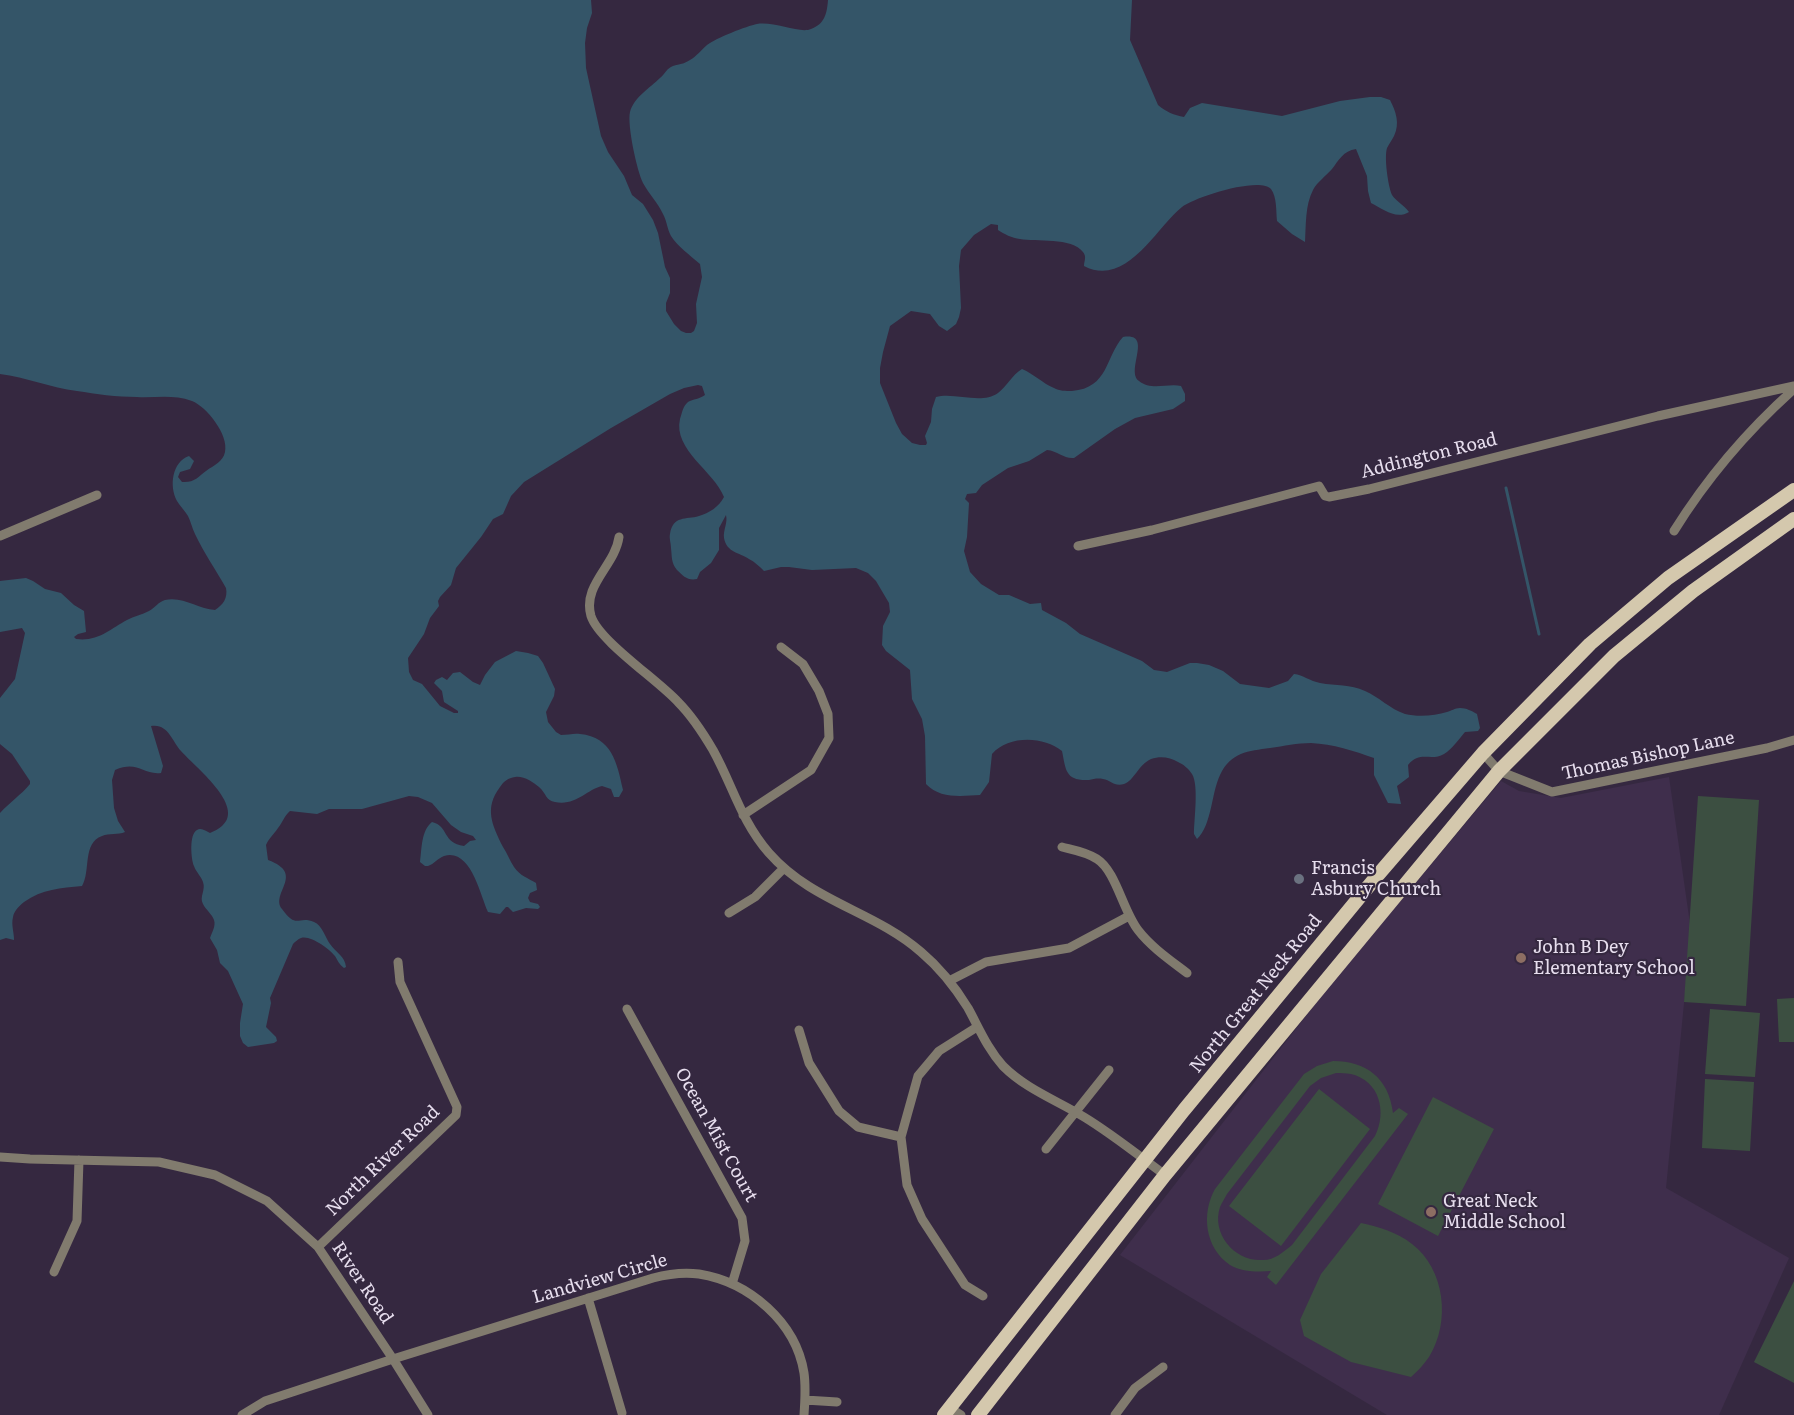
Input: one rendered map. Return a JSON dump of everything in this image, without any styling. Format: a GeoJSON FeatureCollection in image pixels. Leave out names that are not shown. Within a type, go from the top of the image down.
{"type":"FeatureCollection","features":[{"type":"Feature","properties":{"kind":"main road","name":"North Great Neck Road"},"geometry":{"type":"LineString","coordinates":[[952,1413],[1144,1160],[1369,885],[1483,753],[1590,644],[1668,578],[1794,490]]}},
{"type":"Feature","properties":{"kind":"main road"},"geometry":{"type":"LineString","coordinates":[[978,1415],[1165,1175],[1499,771],[1614,656],[1693,591],[1794,519]]}},
{"type":"Feature","properties":{"kind":"street"},"geometry":{"type":"LineString","coordinates":[[1674,531],[1704,485],[1761,420],[1794,388]]}},
{"type":"Feature","properties":{"kind":"street","name":"Addington Road"},"geometry":{"type":"LineString","coordinates":[[1078,546],[1152,530],[1319,486],[1324,496],[1329,497],[1369,489],[1658,416],[1794,388]]}},
{"type":"Feature","properties":{"kind":"street"},"geometry":{"type":"LineString","coordinates":[[0,537],[97,495]]}},
{"type":"Feature","properties":{"kind":"street"},"geometry":{"type":"LineString","coordinates":[[619,537],[612,558],[594,585],[590,604],[592,618],[602,634],[678,702],[695,721],[714,752],[755,836],[784,868],[807,886],[906,940],[937,967],[968,1009],[995,1056],[1017,1079],[1105,1130],[1165,1175]]}},
{"type":"Feature","properties":{"kind":"street"},"geometry":{"type":"LineString","coordinates":[[743,815],[811,770],[829,738],[828,714],[819,691],[803,664],[781,647]]}},
{"type":"Feature","properties":{"kind":"street","name":"Thomas Bishop Lane"},"geometry":{"type":"LineString","coordinates":[[1483,753],[1499,771],[1552,792],[1767,748],[1794,740]]}},
{"type":"Feature","properties":{"kind":"street"},"geometry":{"type":"LineString","coordinates":[[1062,847],[1091,855],[1105,866],[1138,930],[1150,944],[1187,973]]}},
{"type":"Feature","properties":{"kind":"street"},"geometry":{"type":"LineString","coordinates":[[729,913],[755,897],[784,868]]}},
{"type":"Feature","properties":{"kind":"street"},"geometry":{"type":"LineString","coordinates":[[949,981],[986,962],[1069,948],[1129,916]]}},
{"type":"Feature","properties":{"kind":"street","name":"North River Road"},"geometry":{"type":"LineString","coordinates":[[318,1246],[456,1115],[457,1107],[400,982],[398,962]]}},
{"type":"Feature","properties":{"kind":"street","name":"Ocean Mist Court"},"geometry":{"type":"LineString","coordinates":[[627,1010],[742,1218],[745,1241],[732,1284]]}},
{"type":"Feature","properties":{"kind":"street"},"geometry":{"type":"LineString","coordinates":[[977,1027],[939,1051],[918,1076],[901,1137],[907,1185],[922,1219],[965,1285],[983,1296]]}},
{"type":"Feature","properties":{"kind":"street"},"geometry":{"type":"LineString","coordinates":[[799,1030],[809,1063],[839,1111],[858,1126],[901,1137]]}},
{"type":"Feature","properties":{"kind":"street"},"geometry":{"type":"LineString","coordinates":[[1046,1149],[1109,1070]]}},
{"type":"Feature","properties":{"kind":"street","name":"River Road"},"geometry":{"type":"LineString","coordinates":[[0,1157],[159,1162],[215,1175],[267,1202],[318,1246],[428,1415]]}},
{"type":"Feature","properties":{"kind":"street"},"geometry":{"type":"LineString","coordinates":[[54,1272],[77,1221],[79,1160]]}},
{"type":"Feature","properties":{"kind":"street","name":"Landview Circle"},"geometry":{"type":"LineString","coordinates":[[242,1415],[265,1401],[393,1359],[653,1278],[676,1274],[699,1274],[732,1284],[759,1299],[784,1327],[800,1358],[804,1372],[804,1415]]}},
{"type":"Feature","properties":{"kind":"street"},"geometry":{"type":"LineString","coordinates":[[588,1298],[622,1413]]}},
{"type":"Feature","properties":{"kind":"street"},"geometry":{"type":"LineString","coordinates":[[1114,1415],[1135,1389],[1163,1367]]}},
{"type":"Feature","properties":{"kind":"street"},"geometry":{"type":"LineString","coordinates":[[805,1400],[837,1402]]}},
{"type":"Feature","properties":{"kind":"shaded area","name":"Great Neck Middle School"},"geometry":{"type":"Polygon","coordinates":[[[1669,777],[1691,931],[1666,1188],[1789,1258],[1719,1415],[1387,1415],[1120,1255],[1330,985],[1501,781],[1519,791],[1561,798],[1669,777]]]}},
{"type":"Feature","properties":{"kind":"green space"},"geometry":{"type":"Polygon","coordinates":[[[1698,796],[1759,800],[1746,1006],[1684,1002],[1698,796]]]}},
{"type":"Feature","properties":{"kind":"green space"},"geometry":{"type":"Polygon","coordinates":[[[1794,998],[1794,1042],[1779,1042],[1777,999],[1794,998]]]}},
{"type":"Feature","properties":{"kind":"green space"},"geometry":{"type":"Polygon","coordinates":[[[1710,1009],[1760,1013],[1755,1077],[1705,1074],[1710,1009]]]}},
{"type":"Feature","properties":{"kind":"green space"},"geometry":{"type":"Polygon","coordinates":[[[1333,1061],[1356,1064],[1365,1068],[1381,1081],[1387,1090],[1393,1113],[1399,1108],[1408,1114],[1276,1285],[1267,1277],[1271,1271],[1240,1269],[1230,1265],[1222,1258],[1215,1249],[1208,1230],[1208,1209],[1215,1189],[1304,1074],[1317,1066],[1333,1061]],[[1336,1073],[1321,1078],[1310,1086],[1222,1203],[1218,1217],[1222,1236],[1235,1251],[1243,1256],[1267,1260],[1279,1255],[1292,1245],[1375,1136],[1379,1127],[1380,1108],[1375,1090],[1361,1078],[1351,1074],[1336,1073]]]}},
{"type":"Feature","properties":{"kind":"green space"},"geometry":{"type":"Polygon","coordinates":[[[1705,1079],[1754,1082],[1750,1151],[1702,1148],[1705,1079]]]}},
{"type":"Feature","properties":{"kind":"green space"},"geometry":{"type":"Polygon","coordinates":[[[1319,1089],[1370,1129],[1281,1246],[1229,1206],[1319,1089]]]}},
{"type":"Feature","properties":{"kind":"green space"},"geometry":{"type":"Polygon","coordinates":[[[1433,1097],[1494,1129],[1438,1236],[1378,1204],[1433,1097]]]}},
{"type":"Feature","properties":{"kind":"green space"},"geometry":{"type":"Polygon","coordinates":[[[1361,1223],[1388,1230],[1412,1244],[1432,1267],[1438,1282],[1442,1312],[1436,1343],[1429,1357],[1411,1377],[1351,1362],[1304,1336],[1300,1320],[1321,1274],[1361,1223]]]}},
{"type":"Feature","properties":{"kind":"green space"},"geometry":{"type":"Polygon","coordinates":[[[1794,1281],[1794,1383],[1754,1362],[1794,1281]]]}},
{"type":"Feature","properties":{"kind":"water"},"geometry":{"type":"Polygon","coordinates":[[[0,0],[591,0],[592,13],[585,43],[586,68],[601,136],[632,195],[643,204],[653,220],[670,278],[670,293],[666,311],[674,324],[686,333],[694,331],[697,323],[696,304],[702,277],[700,264],[671,236],[661,210],[643,183],[631,137],[630,112],[639,97],[669,68],[690,60],[711,42],[746,27],[771,24],[800,30],[811,29],[824,18],[828,0],[1132,0],[1130,40],[1158,105],[1173,114],[1184,117],[1190,108],[1202,103],[1282,116],[1340,101],[1370,97],[1390,100],[1397,122],[1396,131],[1386,152],[1388,179],[1392,195],[1409,212],[1394,214],[1371,203],[1367,176],[1356,149],[1342,156],[1313,190],[1307,209],[1305,242],[1277,221],[1275,200],[1271,189],[1254,185],[1213,193],[1182,207],[1139,253],[1113,269],[1099,271],[1084,266],[1084,254],[1078,247],[1071,244],[1008,236],[998,230],[998,225],[991,224],[974,235],[961,250],[959,266],[961,308],[956,324],[947,331],[939,326],[930,314],[911,311],[890,326],[880,368],[880,383],[902,434],[912,443],[926,445],[925,436],[931,422],[936,397],[984,398],[991,396],[998,393],[1022,369],[1058,390],[1084,389],[1100,378],[1123,337],[1132,337],[1137,340],[1138,346],[1135,369],[1139,381],[1149,386],[1181,386],[1185,394],[1185,401],[1173,409],[1135,418],[1074,458],[1047,450],[1029,461],[1008,468],[982,485],[976,493],[967,494],[965,499],[969,503],[964,551],[970,572],[981,584],[999,595],[1009,595],[1030,604],[1041,603],[1042,610],[1066,623],[1080,634],[1142,661],[1154,670],[1167,672],[1190,663],[1197,663],[1223,671],[1240,684],[1269,688],[1288,681],[1294,674],[1320,683],[1359,689],[1405,714],[1432,715],[1458,708],[1467,709],[1477,714],[1480,728],[1478,731],[1465,732],[1444,754],[1435,757],[1421,757],[1412,761],[1408,765],[1409,777],[1397,786],[1401,804],[1388,803],[1374,775],[1374,758],[1359,753],[1335,746],[1311,743],[1254,750],[1241,754],[1224,767],[1217,783],[1206,826],[1197,839],[1194,834],[1196,794],[1194,779],[1186,767],[1168,758],[1151,759],[1131,780],[1118,785],[1101,779],[1075,779],[1066,769],[1062,751],[1046,742],[1016,741],[1007,743],[992,754],[989,782],[980,795],[951,796],[938,792],[926,784],[925,736],[922,719],[912,699],[910,670],[886,651],[882,645],[883,626],[890,612],[889,603],[876,581],[868,573],[856,568],[812,570],[781,567],[764,571],[728,547],[724,538],[726,515],[719,528],[719,550],[711,563],[700,572],[697,579],[686,578],[675,567],[670,537],[674,524],[681,519],[699,516],[710,511],[724,497],[719,487],[688,450],[679,430],[685,406],[688,402],[705,395],[702,386],[698,385],[670,394],[524,482],[511,496],[503,514],[493,519],[456,568],[451,585],[440,597],[439,606],[408,658],[409,672],[413,680],[422,684],[440,706],[458,713],[444,702],[442,691],[434,683],[436,680],[442,677],[447,680],[453,673],[460,672],[480,685],[495,662],[516,651],[538,656],[555,689],[546,712],[548,722],[561,735],[591,736],[599,740],[611,753],[623,790],[619,797],[614,797],[611,789],[602,786],[575,800],[555,802],[534,783],[518,777],[505,781],[495,795],[491,809],[493,824],[516,870],[536,883],[537,890],[530,893],[528,898],[530,902],[538,904],[540,907],[538,909],[526,908],[513,912],[506,907],[500,914],[488,912],[473,875],[461,859],[453,855],[444,856],[428,866],[420,862],[424,835],[432,822],[441,827],[452,842],[464,846],[476,840],[473,836],[451,825],[432,803],[418,797],[409,796],[362,809],[329,809],[317,814],[290,811],[266,845],[268,860],[285,871],[285,884],[280,897],[282,909],[291,919],[309,920],[319,926],[330,944],[344,960],[346,967],[344,968],[332,953],[315,941],[301,938],[293,944],[270,998],[266,1027],[277,1041],[248,1047],[240,1036],[243,1004],[228,971],[220,963],[217,950],[210,938],[214,920],[202,901],[204,885],[194,866],[192,853],[194,832],[200,829],[210,833],[221,827],[228,818],[228,808],[223,797],[181,751],[166,730],[162,727],[151,726],[163,766],[161,773],[135,767],[123,767],[115,770],[112,780],[114,808],[125,832],[105,835],[92,845],[82,886],[45,892],[24,902],[14,915],[12,923],[14,940],[6,938],[0,940],[0,813],[27,788],[30,781],[12,754],[0,744],[0,698],[15,679],[25,633],[22,628],[0,632],[0,581],[26,578],[45,589],[61,593],[84,611],[86,632],[78,634],[74,637],[76,639],[91,639],[103,634],[149,611],[165,600],[184,601],[215,610],[224,601],[226,588],[194,532],[188,516],[177,501],[173,488],[176,469],[183,459],[189,456],[194,461],[190,469],[180,472],[178,477],[182,482],[186,482],[193,481],[218,463],[224,455],[224,438],[216,422],[204,409],[192,401],[178,398],[129,397],[67,390],[0,374],[0,0]]]}},
{"type":"Feature","properties":{"kind":"waterway"},"geometry":{"type":"LineString","coordinates":[[1506,488],[1539,634]]}},
{"type":"Feature","properties":{"kind":"place","name":"Francis Asbury Church"},"geometry":{"type":"Point","coordinates":[1299,879]}},
{"type":"Feature","properties":{"kind":"place","name":"John B Dey Elementary School"},"geometry":{"type":"Point","coordinates":[1521,958]}},
{"type":"Feature","properties":{"kind":"place","name":"Great Neck Middle School"},"geometry":{"type":"Point","coordinates":[1431,1212]}}]}
